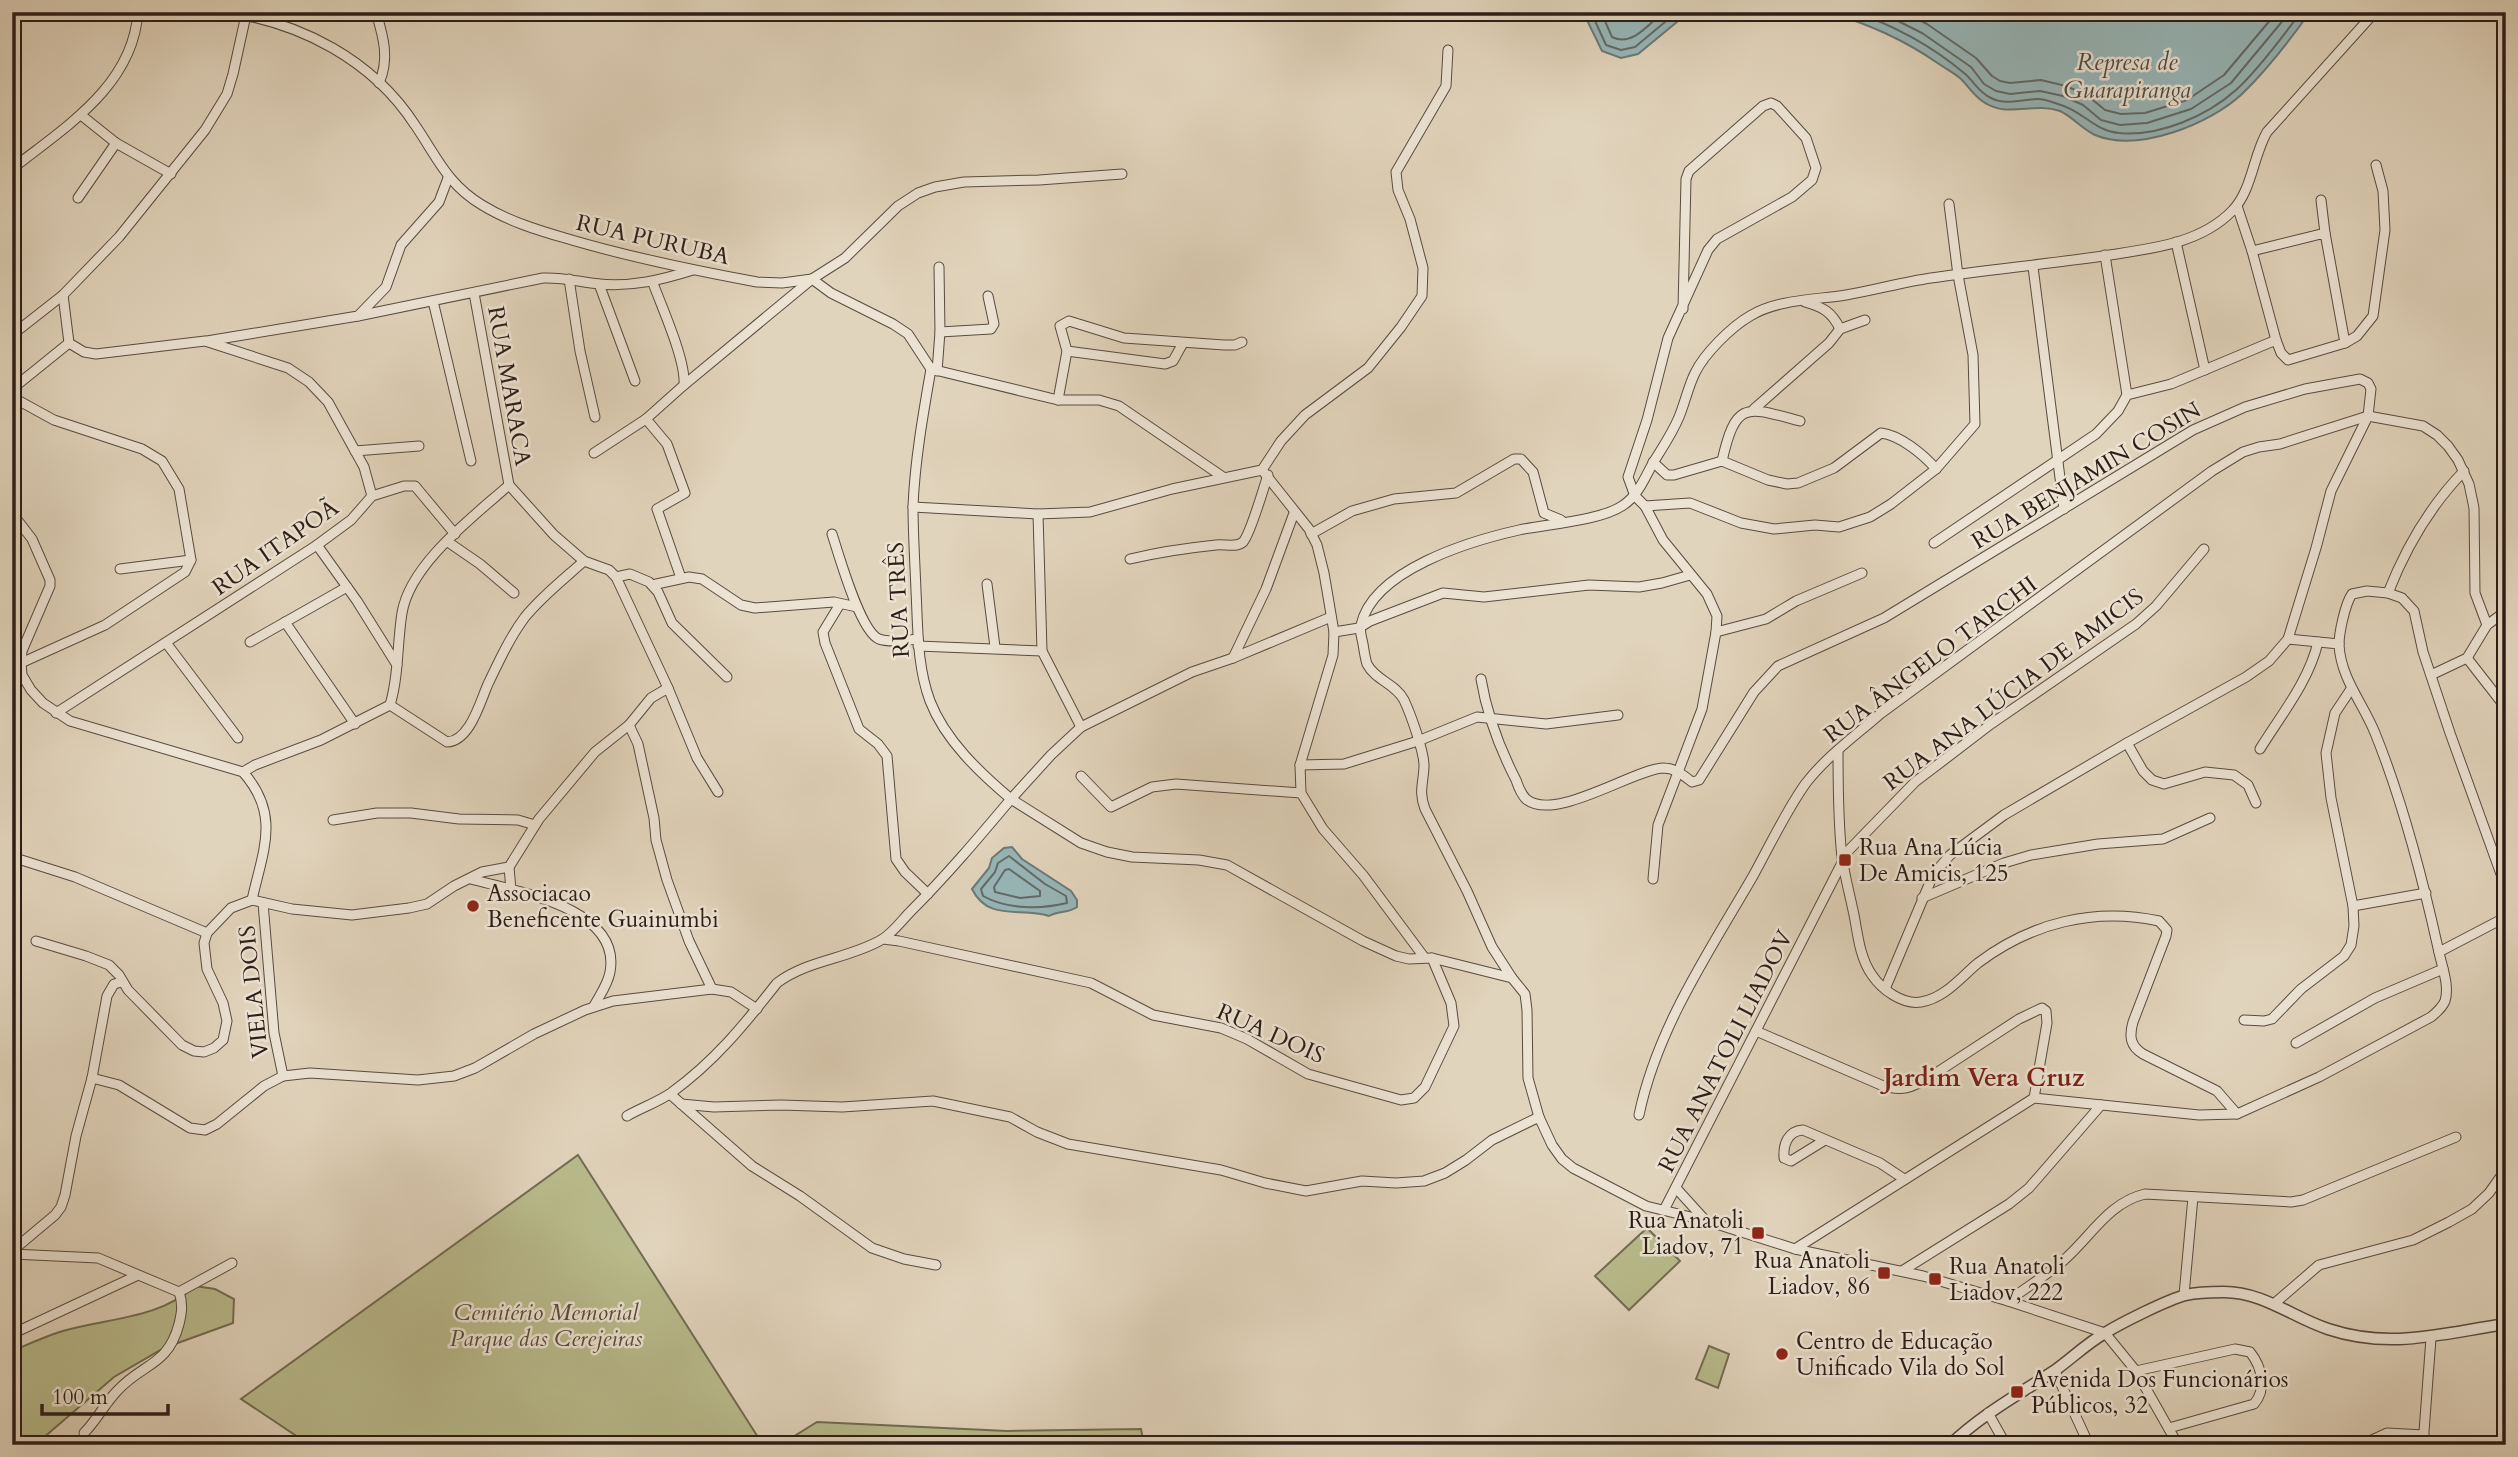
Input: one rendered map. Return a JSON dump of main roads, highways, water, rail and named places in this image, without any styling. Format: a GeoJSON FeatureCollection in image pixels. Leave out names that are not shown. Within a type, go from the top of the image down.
{"type":"FeatureCollection","features":[{"type":"Feature","properties":{"kind":"water"},"geometry":{"type":"Polygon","coordinates":[[[1583,12],[1689,12],[1638,54],[1621,58],[1602,51],[1583,12]]]}},
{"type":"Feature","properties":{"kind":"water","name":"Represa de Guarapiranga"},"geometry":{"type":"Polygon","coordinates":[[[1829,12],[2310,12],[2260,75],[2242,94],[2212,116],[2152,138],[2112,140],[2086,130],[2060,111],[2041,108],[1995,108],[1979,99],[1956,75],[1912,47],[1829,12]]]}},
{"type":"Feature","properties":{"kind":"water"},"geometry":{"type":"Polygon","coordinates":[[[1012,847],[1022,859],[1071,891],[1077,900],[1077,907],[1049,916],[996,910],[979,899],[972,889],[989,868],[992,858],[1004,848],[1012,847]]]}},
{"type":"Feature","properties":{"kind":"place","name":"Rua Ana Lúcia De Amicis, 125"},"geometry":{"type":"Point","coordinates":[1845,860]}},
{"type":"Feature","properties":{"kind":"place","name":"Associacao Beneficente Guainumbi"},"geometry":{"type":"Point","coordinates":[473,906]}},
{"type":"Feature","properties":{"kind":"place","name":"Rua Anatoli Liadov, 71"},"geometry":{"type":"Point","coordinates":[1758,1233]}},
{"type":"Feature","properties":{"kind":"place","name":"Rua Anatoli Liadov, 86"},"geometry":{"type":"Point","coordinates":[1884,1273]}},
{"type":"Feature","properties":{"kind":"place","name":"Rua Anatoli Liadov, 222"},"geometry":{"type":"Point","coordinates":[1935,1279]}},
{"type":"Feature","properties":{"kind":"place","name":"Centro de Educação Unificado Vila do Sol"},"geometry":{"type":"Point","coordinates":[1782,1354]}},
{"type":"Feature","properties":{"kind":"place","name":"Avenida Dos Funcionários Públicos, 32"},"geometry":{"type":"Point","coordinates":[2017,1392]}},
{"type":"Feature","properties":{"kind":"district","name":"Jardim Vera Cruz"},"geometry":{"type":"Point","coordinates":[1984,1077]}},
{"type":"Feature","properties":{"kind":"park label","name":"Cemitério Memorial Parque das Cerejeiras"},"geometry":{"type":"Point","coordinates":[546,1325]}}]}
